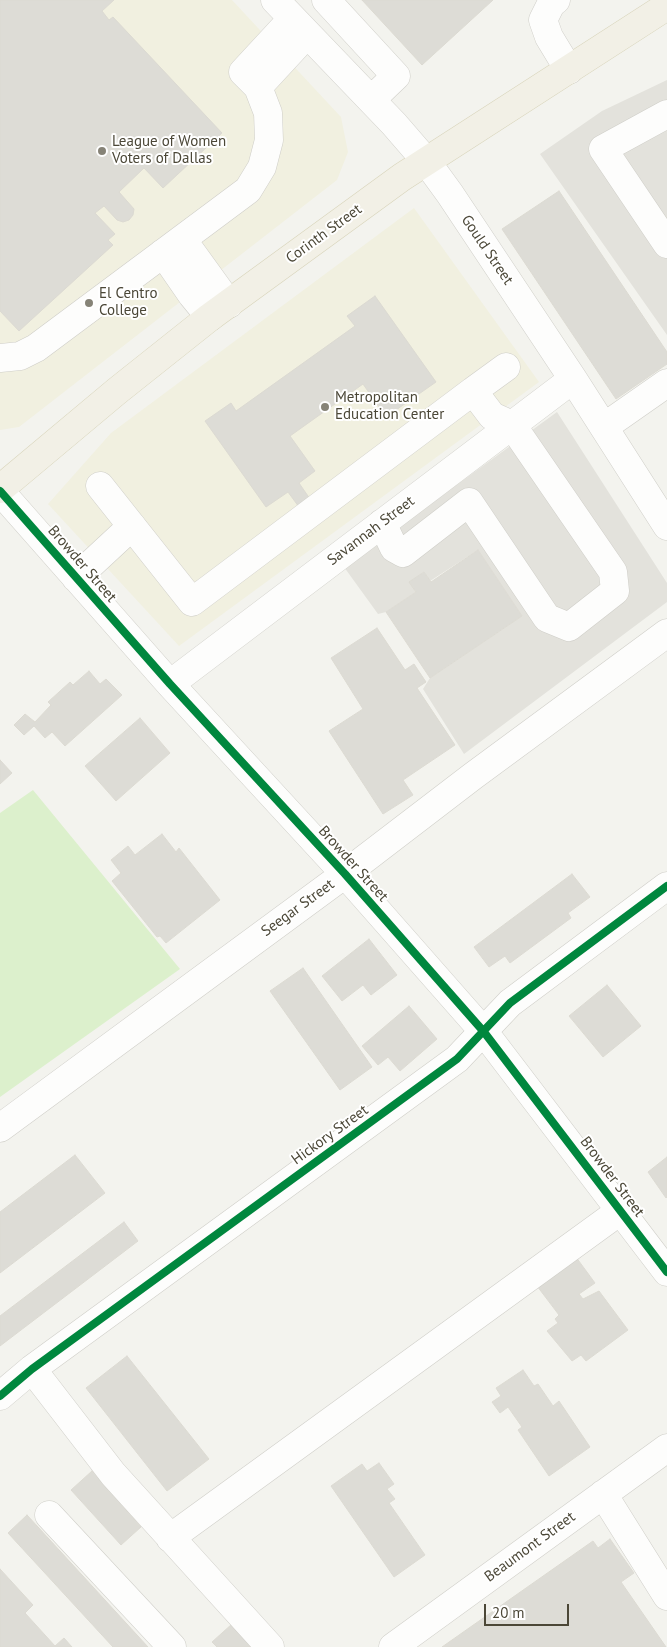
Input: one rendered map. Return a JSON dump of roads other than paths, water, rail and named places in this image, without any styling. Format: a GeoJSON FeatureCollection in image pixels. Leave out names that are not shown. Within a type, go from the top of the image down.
{"type":"FeatureCollection","features":[{"type":"Feature","properties":{"kind":"main road","name":"Corinth Street"},"geometry":{"type":"LineString","coordinates":[[0,490],[117,391],[220,311],[402,177],[667,6]]}},
{"type":"Feature","properties":{"kind":"street"},"geometry":{"type":"LineString","coordinates":[[326,0],[396,76],[371,100]]}},
{"type":"Feature","properties":{"kind":"street"},"geometry":{"type":"LineString","coordinates":[[556,0],[551,4],[543,20],[549,37],[569,70]]}},
{"type":"Feature","properties":{"kind":"street"},"geometry":{"type":"LineString","coordinates":[[0,358],[20,356],[36,348],[248,190],[262,167],[269,140],[268,113],[251,80],[291,18]]}},
{"type":"Feature","properties":{"kind":"street","name":"Gould Street"},"geometry":{"type":"LineString","coordinates":[[291,18],[371,100],[426,161],[573,379],[667,526]]}},
{"type":"Feature","properties":{"kind":"street"},"geometry":{"type":"LineString","coordinates":[[667,114],[603,149],[667,244]]}},
{"type":"Feature","properties":{"kind":"street"},"geometry":{"type":"LineString","coordinates":[[173,246],[220,311]]}},
{"type":"Feature","properties":{"kind":"street"},"geometry":{"type":"LineString","coordinates":[[100,486],[192,602],[506,367]]}},
{"type":"Feature","properties":{"kind":"street","name":"Savannah Street"},"geometry":{"type":"LineString","coordinates":[[170,684],[573,379]]}},
{"type":"Feature","properties":{"kind":"street"},"geometry":{"type":"LineString","coordinates":[[604,427],[667,383]]}},
{"type":"Feature","properties":{"kind":"street"},"geometry":{"type":"LineString","coordinates":[[382,523],[394,548],[402,553],[469,502],[547,618],[569,627],[615,591],[613,572],[512,425],[492,416],[473,391]]}},
{"type":"Feature","properties":{"kind":"street","name":"Browder Street"},"geometry":{"type":"LineString","coordinates":[[0,490],[170,684],[345,874],[484,1032],[667,1272]]}},
{"type":"Feature","properties":{"kind":"street"},"geometry":{"type":"LineString","coordinates":[[76,578],[132,526]]}},
{"type":"Feature","properties":{"kind":"street","name":"Seegar Street"},"geometry":{"type":"LineString","coordinates":[[0,1128],[345,874],[667,633]]}},
{"type":"Feature","properties":{"kind":"street","name":"Hickory Street"},"geometry":{"type":"LineString","coordinates":[[0,1396],[32,1369],[456,1059],[510,1003],[667,886]]}},
{"type":"Feature","properties":{"kind":"street"},"geometry":{"type":"LineString","coordinates":[[170,1538],[620,1211]]}},
{"type":"Feature","properties":{"kind":"street"},"geometry":{"type":"LineString","coordinates":[[32,1369],[113,1474],[270,1647]]}},
{"type":"Feature","properties":{"kind":"street","name":"Beaumont Street"},"geometry":{"type":"LineString","coordinates":[[393,1647],[667,1448]]}},
{"type":"Feature","properties":{"kind":"street"},"geometry":{"type":"LineString","coordinates":[[603,1494],[667,1596]]}},
{"type":"Feature","properties":{"kind":"street"},"geometry":{"type":"LineString","coordinates":[[49,1515],[172,1647]]}},
{"type":"Feature","properties":{"kind":"place","name":"League of Women Voters of Dallas"},"geometry":{"type":"Point","coordinates":[102,151]}},
{"type":"Feature","properties":{"kind":"place","name":"El Centro College"},"geometry":{"type":"Point","coordinates":[89,303]}},
{"type":"Feature","properties":{"kind":"place","name":"Metropolitan Education Center"},"geometry":{"type":"Point","coordinates":[325,407]}}]}
